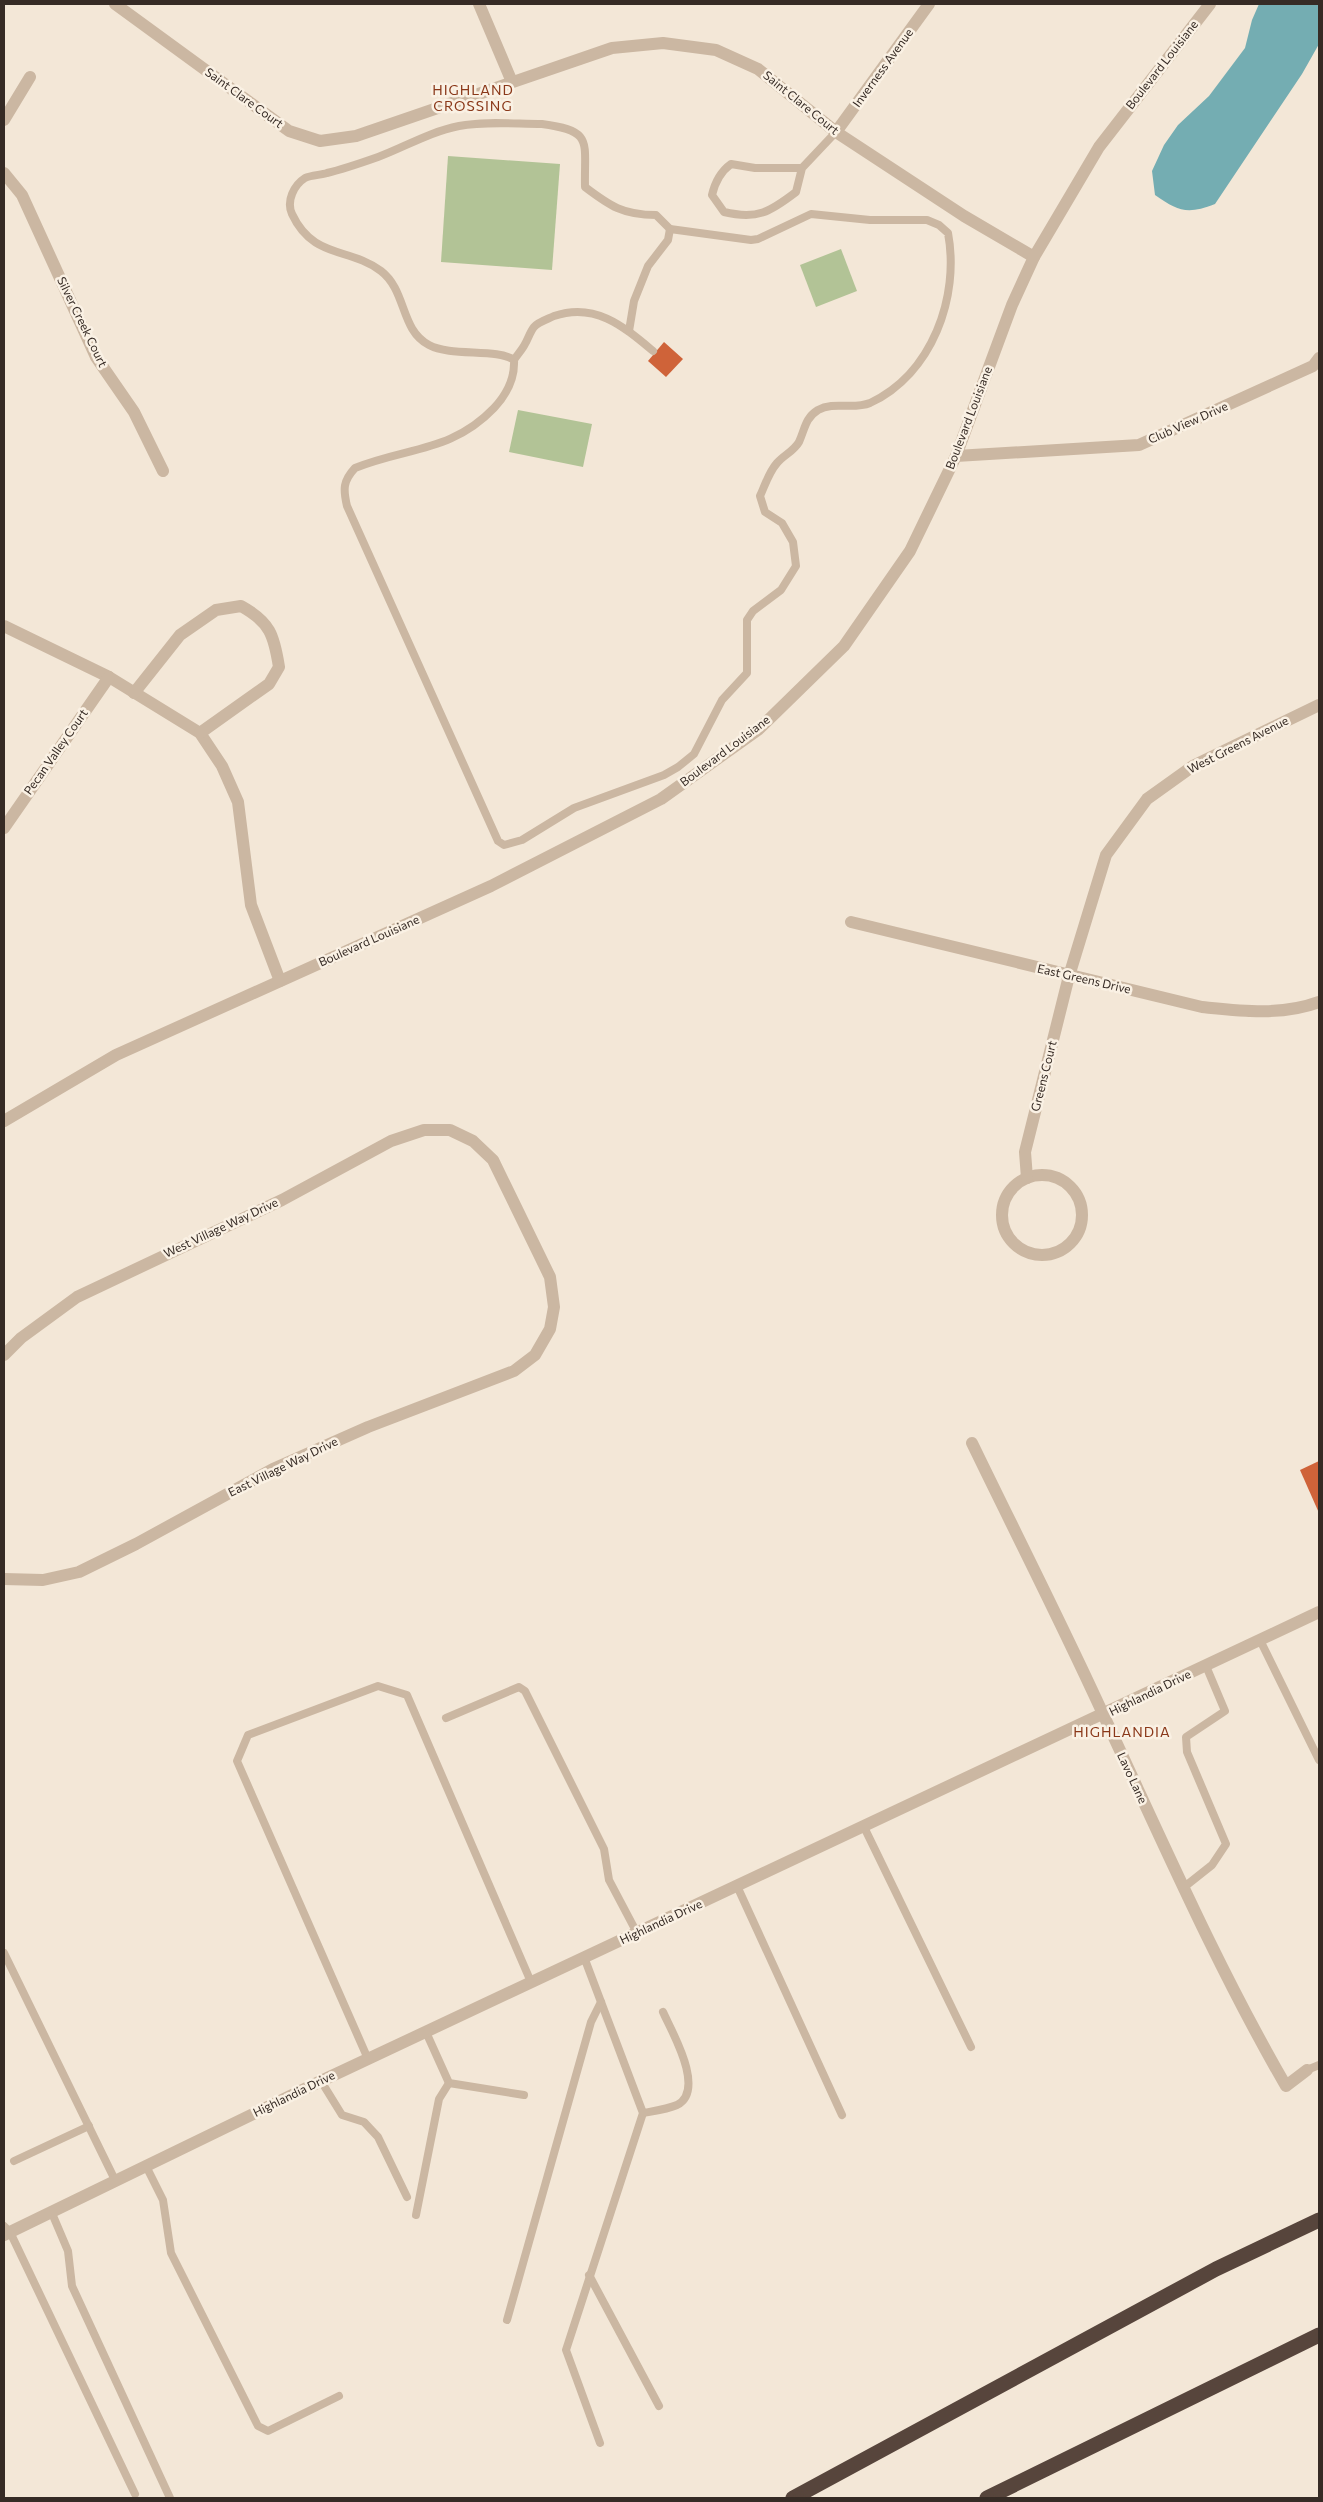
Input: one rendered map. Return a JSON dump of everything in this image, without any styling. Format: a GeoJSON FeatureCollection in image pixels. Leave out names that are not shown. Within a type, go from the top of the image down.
{"type":"FeatureCollection","features":[{"type":"Feature","properties":{"kind":"highway"},"geometry":{"type":"LineString","coordinates":[[793,2498],[1216,2269],[1319,2220]]}},
{"type":"Feature","properties":{"kind":"highway"},"geometry":{"type":"LineString","coordinates":[[987,2498],[1319,2334]]}},
{"type":"Feature","properties":{"kind":"street","name":"Saint Clare Court"},"geometry":{"type":"LineString","coordinates":[[115,4],[289,131],[320,141],[356,136],[612,48],[663,44],[716,50],[758,69],[836,132],[964,216],[1034,257]]}},
{"type":"Feature","properties":{"kind":"street"},"geometry":{"type":"LineString","coordinates":[[479,4],[512,82]]}},
{"type":"Feature","properties":{"kind":"street","name":"Inverness Avenue"},"geometry":{"type":"LineString","coordinates":[[836,132],[929,4]]}},
{"type":"Feature","properties":{"kind":"street","name":"Boulevard Louisiane"},"geometry":{"type":"LineString","coordinates":[[4,1121],[116,1054],[491,886],[661,799],[759,729],[844,646],[910,551],[956,456],[1012,305],[1034,257],[1099,147],[1210,4]]}},
{"type":"Feature","properties":{"kind":"street"},"geometry":{"type":"LineString","coordinates":[[4,120],[30,77]]}},
{"type":"Feature","properties":{"kind":"street","name":"Silver Creek Court"},"geometry":{"type":"LineString","coordinates":[[4,173],[22,195],[96,357],[134,412],[163,471]]}},
{"type":"Feature","properties":{"kind":"street","name":"Club View Drive"},"geometry":{"type":"LineString","coordinates":[[956,456],[1139,445],[1313,366],[1319,358]]}},
{"type":"Feature","properties":{"kind":"street"},"geometry":{"type":"LineString","coordinates":[[134,692],[180,635],[216,610],[241,606],[259,616],[275,641],[279,667],[269,684],[200,733]]}},
{"type":"Feature","properties":{"kind":"street"},"geometry":{"type":"LineString","coordinates":[[4,626],[109,677],[200,733],[222,766],[238,802],[252,905],[280,981]]}},
{"type":"Feature","properties":{"kind":"street","name":"Pecan Valley Court"},"geometry":{"type":"LineString","coordinates":[[4,828],[109,677]]}},
{"type":"Feature","properties":{"kind":"street","name":"West Greens Avenue"},"geometry":{"type":"LineString","coordinates":[[1069,976],[1106,856],[1147,799],[1192,766],[1319,705]]}},
{"type":"Feature","properties":{"kind":"street","name":"East Greens Drive"},"geometry":{"type":"LineString","coordinates":[[850,922],[1202,1007],[1258,1013],[1308,1006],[1319,1002]]}},
{"type":"Feature","properties":{"kind":"street","name":"Greens Court"},"geometry":{"type":"LineString","coordinates":[[1027,1178],[1025,1152],[1069,976]]}},
{"type":"Feature","properties":{"kind":"street","name":"West Village Way Drive"},"geometry":{"type":"LineString","coordinates":[[4,1355],[21,1338],[77,1297],[282,1200],[391,1141],[424,1130],[450,1130],[473,1141],[493,1160],[550,1277],[554,1308],[550,1329]]}},
{"type":"Feature","properties":{"kind":"street"},"geometry":{"type":"LineString","coordinates":[[1039,1175],[1052,1176],[1074,1190],[1080,1202],[1082,1214],[1080,1227],[1070,1243],[1054,1254],[1040,1256],[1027,1253],[1015,1246],[1006,1236],[1002,1222],[1004,1202],[1015,1185],[1027,1178],[1039,1175]]}},
{"type":"Feature","properties":{"kind":"street","name":"East Village Way Drive"},"geometry":{"type":"LineString","coordinates":[[4,1579],[42,1580],[79,1572],[136,1544],[273,1469],[368,1427],[514,1370],[535,1355],[550,1329]]}},
{"type":"Feature","properties":{"kind":"street","name":"Lavo Lane"},"geometry":{"type":"LineString","coordinates":[[972,1443],[1104,1715],[1183,1888],[1254,2031],[1286,2086],[1307,2070]]}},
{"type":"Feature","properties":{"kind":"street","name":"Highlandia Drive"},"geometry":{"type":"LineString","coordinates":[[6,2231],[146,2166],[320,2081],[1104,1715],[1319,1612]]}},
{"type":"Feature","properties":{"kind":"lane"},"geometry":{"type":"LineString","coordinates":[[514,360],[502,354],[478,354],[442,349],[430,346],[421,340],[410,327],[402,298],[390,279],[380,270],[326,249],[314,242],[306,234],[291,212],[290,199],[295,187],[306,178],[379,157],[421,137],[455,127],[542,124],[564,127],[580,134],[584,142],[585,187],[612,207],[636,215],[656,216],[670,229],[751,240],[758,239],[811,214],[870,220],[927,220],[939,225],[948,233],[952,269],[941,321],[917,367],[907,377],[870,403],[858,406],[834,406],[820,409],[809,416],[799,442],[777,463],[768,477],[760,496],[765,512],[782,523],[793,542],[796,566],[781,590],[753,612],[747,620],[747,673],[722,700],[694,754],[664,775],[574,808],[522,840],[511,845],[504,845],[498,841],[347,506],[343,488],[347,476],[355,468],[445,443],[468,430],[486,416],[506,392],[513,378],[514,360],[534,327],[560,314],[576,311],[591,312],[629,331],[653,351]]}},
{"type":"Feature","properties":{"kind":"lane"},"geometry":{"type":"LineString","coordinates":[[802,168],[755,168],[731,164],[723,170],[714,185],[712,195],[724,212],[745,217],[773,210],[796,192],[802,168],[836,132]]}},
{"type":"Feature","properties":{"kind":"lane"},"geometry":{"type":"LineString","coordinates":[[629,331],[634,302],[648,266],[668,240],[670,229]]}},
{"type":"Feature","properties":{"kind":"lane"},"geometry":{"type":"LineString","coordinates":[[1260,1640],[1319,1760]]}},
{"type":"Feature","properties":{"kind":"lane"},"geometry":{"type":"LineString","coordinates":[[1183,1888],[1212,1865],[1226,1844],[1187,1752],[1186,1737],[1224,1710],[1206,1666]]}},
{"type":"Feature","properties":{"kind":"lane"},"geometry":{"type":"LineString","coordinates":[[368,2059],[237,1761],[248,1735],[378,1686],[407,1694],[531,1982]]}},
{"type":"Feature","properties":{"kind":"lane"},"geometry":{"type":"LineString","coordinates":[[446,1718],[519,1687],[525,1691],[604,1849],[609,1880],[637,1933]]}},
{"type":"Feature","properties":{"kind":"lane"},"geometry":{"type":"LineString","coordinates":[[864,1827],[971,2047]]}},
{"type":"Feature","properties":{"kind":"lane"},"geometry":{"type":"LineString","coordinates":[[737,1886],[842,2114]]}},
{"type":"Feature","properties":{"kind":"lane"},"geometry":{"type":"LineString","coordinates":[[4,1953],[116,2180]]}},
{"type":"Feature","properties":{"kind":"lane"},"geometry":{"type":"LineString","coordinates":[[584,1957],[643,2113],[566,2350],[600,2443]]}},
{"type":"Feature","properties":{"kind":"lane"},"geometry":{"type":"LineString","coordinates":[[507,2320],[591,2022],[601,2002]]}},
{"type":"Feature","properties":{"kind":"lane"},"geometry":{"type":"LineString","coordinates":[[643,2113],[678,2104],[688,2094],[689,2072],[663,2012]]}},
{"type":"Feature","properties":{"kind":"lane"},"geometry":{"type":"LineString","coordinates":[[426,2032],[449,2083]]}},
{"type":"Feature","properties":{"kind":"lane"},"geometry":{"type":"LineString","coordinates":[[1307,2070],[1319,2065]]}},
{"type":"Feature","properties":{"kind":"lane"},"geometry":{"type":"LineString","coordinates":[[320,2081],[342,2115],[364,2122],[378,2137],[407,2197]]}},
{"type":"Feature","properties":{"kind":"lane"},"geometry":{"type":"LineString","coordinates":[[449,2083],[524,2095]]}},
{"type":"Feature","properties":{"kind":"lane"},"geometry":{"type":"LineString","coordinates":[[416,2215],[439,2099],[449,2083]]}},
{"type":"Feature","properties":{"kind":"lane"},"geometry":{"type":"LineString","coordinates":[[14,2161],[89,2126]]}},
{"type":"Feature","properties":{"kind":"lane"},"geometry":{"type":"LineString","coordinates":[[146,2166],[163,2200],[171,2253],[258,2426],[268,2431],[339,2396]]}},
{"type":"Feature","properties":{"kind":"lane"},"geometry":{"type":"LineString","coordinates":[[51,2211],[68,2251],[72,2286],[170,2498]]}},
{"type":"Feature","properties":{"kind":"lane"},"geometry":{"type":"LineString","coordinates":[[6,2231],[136,2494]]}},
{"type":"Feature","properties":{"kind":"lane"},"geometry":{"type":"LineString","coordinates":[[589,2275],[659,2406]]}},
{"type":"Feature","properties":{"kind":"green space"},"geometry":{"type":"Polygon","coordinates":[[[448,156],[560,164],[552,270],[441,262],[448,156]]]}},
{"type":"Feature","properties":{"kind":"green space"},"geometry":{"type":"Polygon","coordinates":[[[841,249],[857,291],[816,307],[800,265],[841,249]]]}},
{"type":"Feature","properties":{"kind":"green space"},"geometry":{"type":"Polygon","coordinates":[[[518,410],[592,424],[583,467],[509,452],[518,410]]]}},
{"type":"Feature","properties":{"kind":"water"},"geometry":{"type":"Polygon","coordinates":[[[1259,4],[1319,4],[1319,44],[1302,74],[1215,204],[1190,210],[1177,208],[1155,195],[1152,171],[1164,145],[1178,125],[1209,96],[1245,48],[1252,20],[1259,4]]]}},
{"type":"Feature","properties":{"kind":"building"},"geometry":{"type":"Polygon","coordinates":[[[664,342],[683,359],[666,377],[648,361],[664,342]]]}},
{"type":"Feature","properties":{"kind":"building"},"geometry":{"type":"Polygon","coordinates":[[[1319,1461],[1319,1513],[1300,1470],[1319,1461]]]}},
{"type":"Feature","properties":{"kind":"district","name":"HIGHLAND CROSSING"},"geometry":{"type":"Point","coordinates":[473,98]}},
{"type":"Feature","properties":{"kind":"district","name":"HIGHLANDIA"},"geometry":{"type":"Point","coordinates":[1122,1732]}}]}
